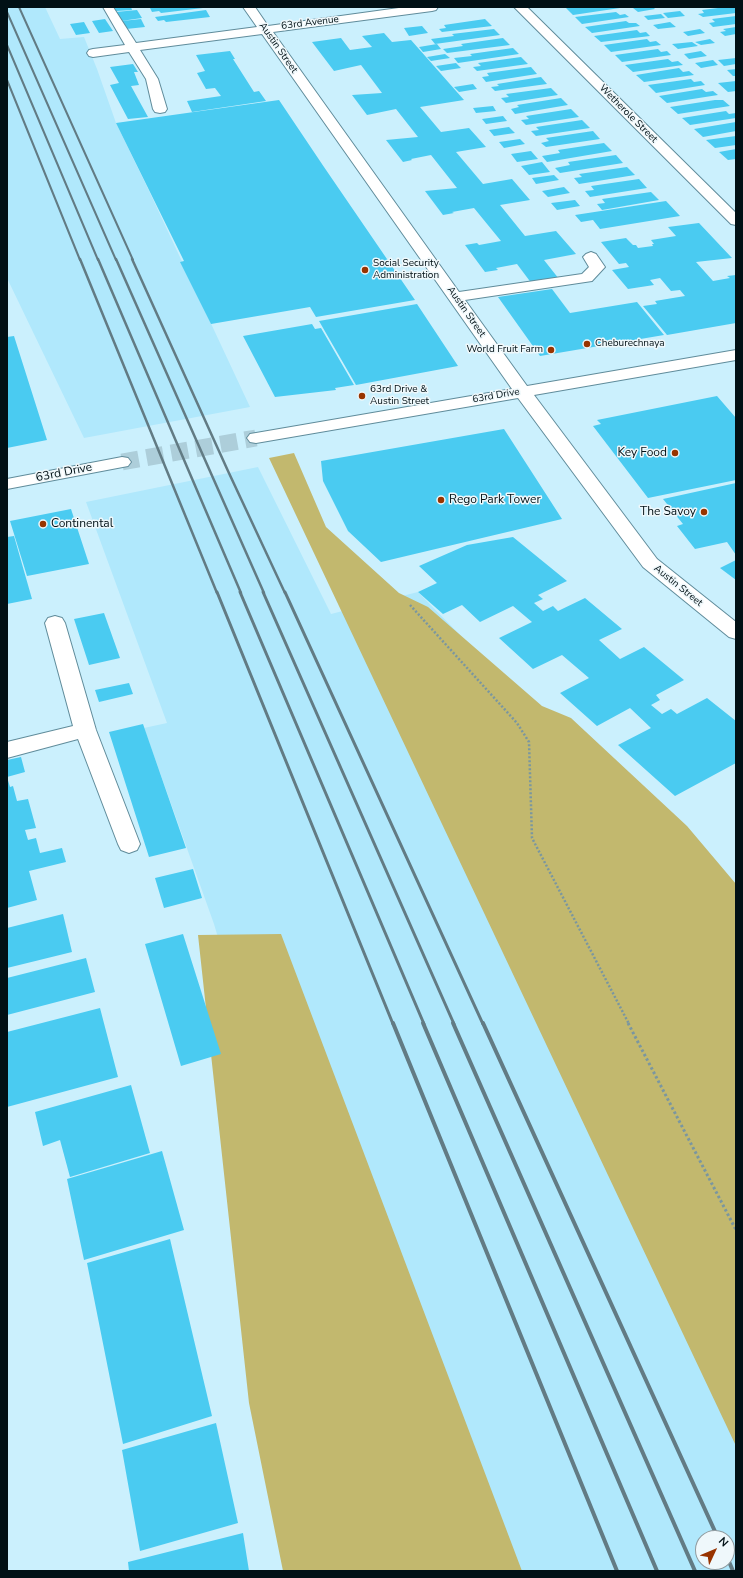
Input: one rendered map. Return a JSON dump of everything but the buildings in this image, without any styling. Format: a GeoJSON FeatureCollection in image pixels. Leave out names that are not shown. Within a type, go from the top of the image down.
{"type":"FeatureCollection","features":[{"type":"Feature","properties":{"kind":"street","name":"Austin Street"},"geometry":{"type":"LineString","coordinates":[[249,7],[522,391],[650,563],[736,632]]}},
{"type":"Feature","properties":{"kind":"street","name":"63rd Avenue"},"geometry":{"type":"LineString","coordinates":[[93,53],[432,7]]}},
{"type":"Feature","properties":{"kind":"street","name":"Wetherole Street"},"geometry":{"type":"LineString","coordinates":[[520,7],[736,221]]}},
{"type":"Feature","properties":{"kind":"street"},"geometry":{"type":"LineString","coordinates":[[108,8],[152,80],[160,109]]}},
{"type":"Feature","properties":{"kind":"street"},"geometry":{"type":"LineString","coordinates":[[456,297],[587,278],[597,267],[591,257]]}},
{"type":"Feature","properties":{"kind":"street","name":"63rd Drive"},"geometry":{"type":"LineString","coordinates":[[256,438],[736,355]]}},
{"type":"Feature","properties":{"kind":"street","name":"63rd Drive"},"geometry":{"type":"LineString","coordinates":[[7,484],[122,462]]}},
{"type":"Feature","properties":{"kind":"street"},"geometry":{"type":"LineString","coordinates":[[55,623],[85,730],[129,844]]}},
{"type":"Feature","properties":{"kind":"street"},"geometry":{"type":"LineString","coordinates":[[7,750],[85,730]]}},
{"type":"Feature","properties":{"kind":"path"},"geometry":{"type":"LineString","coordinates":[[410,605],[517,723],[529,742],[532,838],[736,1230]]}},
{"type":"Feature","properties":{"kind":"shaded area"},"geometry":{"type":"Polygon","coordinates":[[[7,7],[45,7],[60,39],[84,37],[116,123],[250,407],[84,438],[7,278],[7,7]]]}},
{"type":"Feature","properties":{"kind":"shaded area"},"geometry":{"type":"Polygon","coordinates":[[[294,453],[326,527],[399,593],[428,607],[542,706],[571,718],[687,826],[736,884],[736,1446],[269,458],[294,453]]]}},
{"type":"Feature","properties":{"kind":"shaded area"},"geometry":{"type":"Polygon","coordinates":[[[258,467],[331,614],[418,592],[736,918],[736,1571],[341,1571],[270,1113],[214,924],[144,728],[167,723],[86,502],[258,467]]]}},
{"type":"Feature","properties":{"kind":"shaded area"},"geometry":{"type":"Polygon","coordinates":[[[281,934],[522,1571],[283,1571],[249,1403],[198,935],[281,934]]]}},
{"type":"Feature","properties":{"kind":"tunnel"},"geometry":{"type":"LineString","coordinates":[[122,462],[256,438]]}},
{"type":"Feature","properties":{"kind":"railway"},"geometry":{"type":"LineString","coordinates":[[19,7],[133,260]]}},
{"type":"Feature","properties":{"kind":"railway"},"geometry":{"type":"LineString","coordinates":[[7,12],[116,260]]}},
{"type":"Feature","properties":{"kind":"railway"},"geometry":{"type":"LineString","coordinates":[[7,45],[98,260]]}},
{"type":"Feature","properties":{"kind":"railway"},"geometry":{"type":"LineString","coordinates":[[7,80],[80,260]]}},
{"type":"Feature","properties":{"kind":"railway"},"geometry":{"type":"LineString","coordinates":[[80,259],[217,593]]}},
{"type":"Feature","properties":{"kind":"railway"},"geometry":{"type":"LineString","coordinates":[[98,259],[241,593]]}},
{"type":"Feature","properties":{"kind":"railway"},"geometry":{"type":"LineString","coordinates":[[116,259],[264,593]]}},
{"type":"Feature","properties":{"kind":"railway"},"geometry":{"type":"LineString","coordinates":[[132,259],[285,593]]}},
{"type":"Feature","properties":{"kind":"railway"},"geometry":{"type":"LineString","coordinates":[[217,592],[393,1024]]}},
{"type":"Feature","properties":{"kind":"railway"},"geometry":{"type":"LineString","coordinates":[[240,592],[424,1024]]}},
{"type":"Feature","properties":{"kind":"railway"},"geometry":{"type":"LineString","coordinates":[[263,592],[454,1024]]}},
{"type":"Feature","properties":{"kind":"railway"},"geometry":{"type":"LineString","coordinates":[[285,592],[483,1024]]}},
{"type":"Feature","properties":{"kind":"railway"},"geometry":{"type":"LineString","coordinates":[[393,1023],[617,1571]]}},
{"type":"Feature","properties":{"kind":"railway"},"geometry":{"type":"LineString","coordinates":[[423,1023],[657,1571]]}},
{"type":"Feature","properties":{"kind":"railway"},"geometry":{"type":"LineString","coordinates":[[453,1023],[695,1571]]}},
{"type":"Feature","properties":{"kind":"railway"},"geometry":{"type":"LineString","coordinates":[[483,1023],[714,1530]]}},
{"type":"Feature","properties":{"kind":"place","name":"Social Security Administration"},"geometry":{"type":"Point","coordinates":[365,270]}},
{"type":"Feature","properties":{"kind":"place","name":"Cheburechnaya"},"geometry":{"type":"Point","coordinates":[587,344]}},
{"type":"Feature","properties":{"kind":"place","name":"World Fruit Farm"},"geometry":{"type":"Point","coordinates":[551,350]}},
{"type":"Feature","properties":{"kind":"place","name":"63rd Drive & Austin Street"},"geometry":{"type":"Point","coordinates":[362,396]}},
{"type":"Feature","properties":{"kind":"place","name":"Key Food"},"geometry":{"type":"Point","coordinates":[675,453]}},
{"type":"Feature","properties":{"kind":"place","name":"Rego Park Tower"},"geometry":{"type":"Point","coordinates":[441,500]}},
{"type":"Feature","properties":{"kind":"place","name":"The Savoy"},"geometry":{"type":"Point","coordinates":[704,512]}},
{"type":"Feature","properties":{"kind":"place","name":"Continental"},"geometry":{"type":"Point","coordinates":[43,524]}}]}
